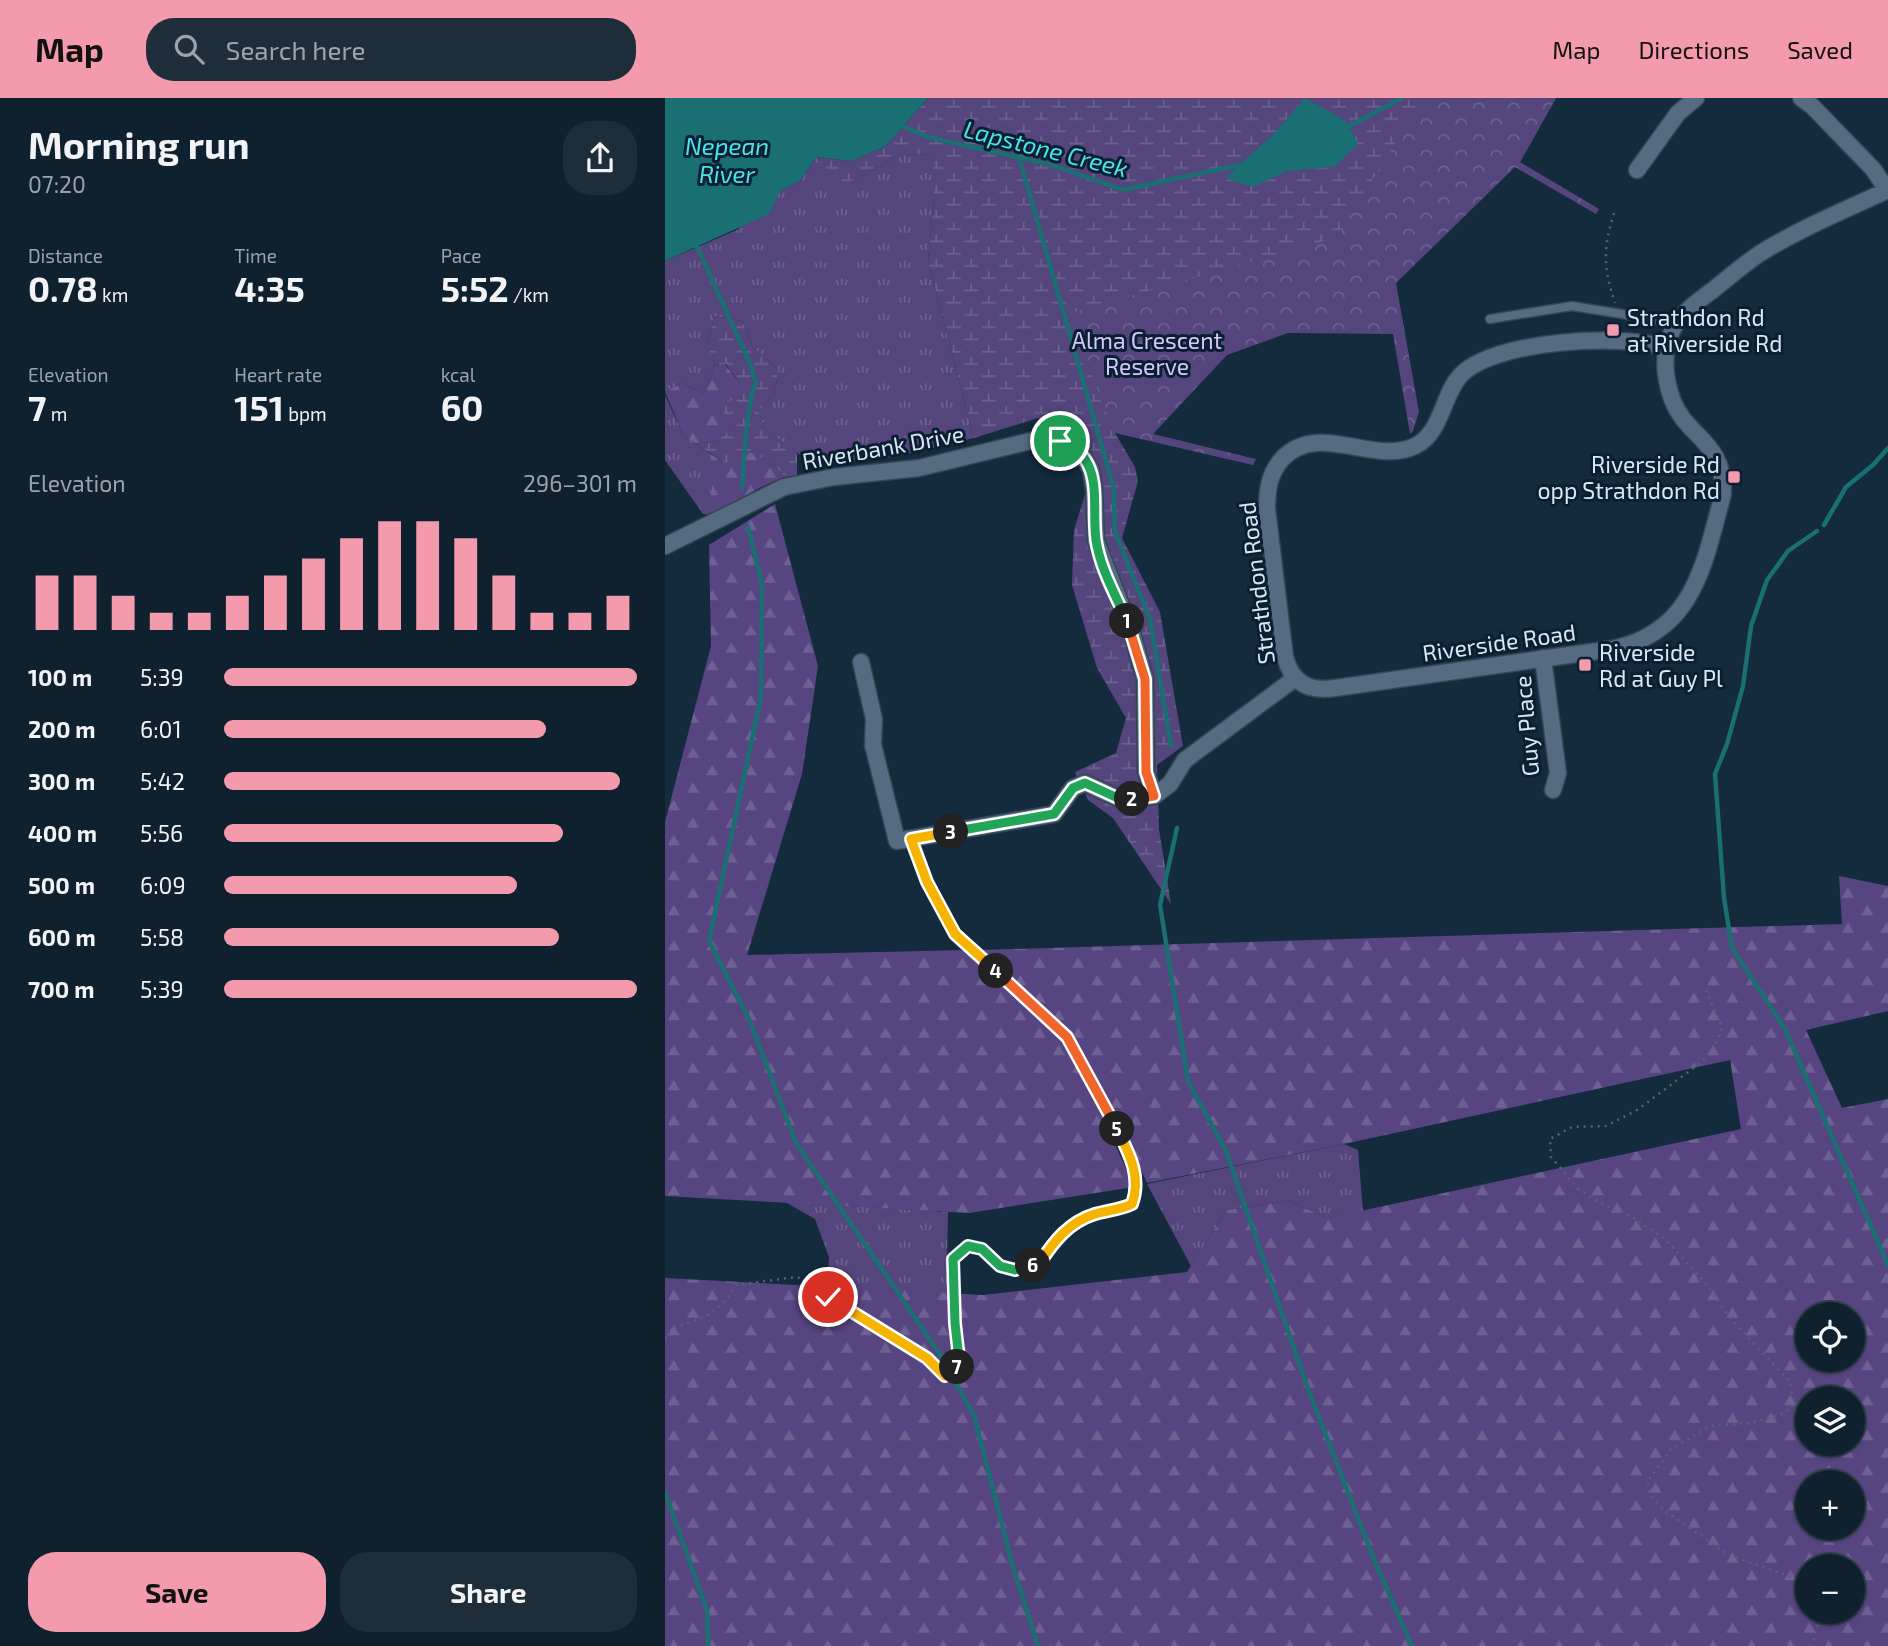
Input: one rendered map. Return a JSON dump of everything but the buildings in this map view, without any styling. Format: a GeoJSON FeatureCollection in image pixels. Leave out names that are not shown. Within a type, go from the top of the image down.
{"type":"FeatureCollection","features":[{"type":"Feature","properties":{"kind":"street"},"geometry":{"type":"LineString","coordinates":[[1637,170],[1678,113],[1696,98]]}},
{"type":"Feature","properties":{"kind":"street"},"geometry":{"type":"LineString","coordinates":[[1801,98],[1873,169],[1887,190]]}},
{"type":"Feature","properties":{"kind":"street","name":"Riverside Road"},"geometry":{"type":"LineString","coordinates":[[1294,678],[1318,689],[1329,689],[1624,646],[1646,637],[1679,611],[1688,600],[1698,578],[1723,494],[1724,482],[1716,454],[1676,407],[1665,372],[1666,348],[1674,327],[1688,310],[1757,256],[1887,190]]}},
{"type":"Feature","properties":{"kind":"street","name":"Strathdon Road"},"geometry":{"type":"LineString","coordinates":[[1294,678],[1288,670],[1285,657],[1267,509],[1267,490],[1271,476],[1289,453],[1303,444],[1318,442],[1394,450],[1417,445],[1435,426],[1458,377],[1486,360],[1526,348],[1568,342],[1648,342],[1666,348]]}},
{"type":"Feature","properties":{"kind":"street","name":"Riverbank Drive"},"geometry":{"type":"LineString","coordinates":[[665,546],[784,487],[834,477],[919,468],[1039,439],[1068,444],[1082,454],[1091,470],[1096,541],[1132,633],[1145,679],[1146,772],[1154,796]]}},
{"type":"Feature","properties":{"kind":"street","name":"Guy Place"},"geometry":{"type":"LineString","coordinates":[[1543,658],[1558,773],[1553,790]]}},
{"type":"Feature","properties":{"kind":"street"},"geometry":{"type":"LineString","coordinates":[[860,662],[874,719],[873,745],[897,841],[1054,814],[1073,788],[1085,783],[1122,800],[1154,796],[1170,784],[1185,760],[1294,678]]}},
{"type":"Feature","properties":{"kind":"lane"},"geometry":{"type":"LineString","coordinates":[[1490,320],[1572,306],[1653,319],[1674,327]]}},
{"type":"Feature","properties":{"kind":"path"},"geometry":{"type":"LineString","coordinates":[[1613,213],[1605,244],[1604,265],[1618,312]]}},
{"type":"Feature","properties":{"kind":"path"},"geometry":{"type":"LineString","coordinates":[[665,1339],[670,1331],[707,1316],[728,1299],[736,1286],[796,1277],[815,1282],[828,1297],[927,1358],[945,1376],[956,1371],[959,1359],[953,1259],[968,1246],[982,1249],[1000,1266],[1015,1270],[1039,1264],[1069,1226],[1095,1214],[1122,1209],[1132,1204],[1137,1190],[1134,1167],[1128,1151],[1106,1105],[1067,1037],[955,934],[927,882],[911,839]]}},
{"type":"Feature","properties":{"kind":"path"},"geometry":{"type":"LineString","coordinates":[[1706,990],[1722,1027],[1717,1041],[1703,1061],[1637,1110],[1606,1126],[1572,1127],[1550,1139],[1551,1157],[1578,1188],[1604,1205],[1634,1218],[1665,1240],[1703,1280],[1731,1319],[1790,1382],[1794,1403],[1785,1413],[1751,1423],[1711,1426],[1671,1448],[1648,1481],[1649,1494],[1665,1511],[1729,1555],[1795,1578]]}},
{"type":"Feature","properties":{"kind":"path"},"geometry":{"type":"LineString","coordinates":[[1810,1646],[1818,1624]]}},
{"type":"Feature","properties":{"kind":"green space"},"geometry":{"type":"Polygon","coordinates":[[[928,98],[1556,98],[1520,162],[1175,356],[1153,435],[1115,433],[1135,467],[1138,481],[1122,538],[1160,612],[1183,746],[1157,765],[1159,829],[1171,904],[1113,818],[1088,800],[1075,772],[1116,753],[1126,718],[1097,668],[1072,585],[1074,530],[1095,463],[1072,428],[1038,418],[974,438],[928,261],[934,197],[933,155],[900,154],[842,185],[816,157],[852,161],[886,146],[928,98]]]}},
{"type":"Feature","properties":{"kind":"green space","name":"Alma Crescent Reserve"},"geometry":{"type":"Polygon","coordinates":[[[1422,98],[1556,98],[1520,162],[1599,209],[1596,214],[1515,167],[1396,283],[1419,412],[1413,431],[1410,434],[1393,334],[1288,333],[1227,355],[1153,434],[1256,459],[1253,465],[1115,433],[1067,314],[1338,237],[1422,98]]]}},
{"type":"Feature","properties":{"kind":"green space"},"geometry":{"type":"Polygon","coordinates":[[[900,154],[934,155],[934,197],[928,261],[974,438],[893,457],[812,463],[764,429],[759,411],[774,394],[779,370],[753,347],[742,321],[714,316],[708,341],[715,366],[704,394],[682,383],[665,392],[665,261],[737,230],[780,191],[801,180],[816,157],[842,184],[864,175],[900,154]]]}},
{"type":"Feature","properties":{"kind":"green space"},"geometry":{"type":"Polygon","coordinates":[[[714,316],[742,321],[753,347],[779,370],[774,394],[759,411],[764,429],[797,451],[797,476],[785,477],[769,461],[749,452],[725,463],[696,444],[717,441],[729,430],[722,407],[736,397],[741,385],[726,364],[715,366],[708,341],[714,316]]]}},
{"type":"Feature","properties":{"kind":"green space"},"geometry":{"type":"Polygon","coordinates":[[[725,364],[741,385],[729,430],[717,441],[696,444],[684,436],[665,392],[682,383],[704,394],[715,366],[725,364]]]}},
{"type":"Feature","properties":{"kind":"green space"},"geometry":{"type":"Polygon","coordinates":[[[665,395],[684,436],[712,455],[712,515],[703,514],[665,460],[665,395]]]}},
{"type":"Feature","properties":{"kind":"green space"},"geometry":{"type":"Polygon","coordinates":[[[749,451],[769,461],[785,477],[761,487],[712,515],[712,455],[725,463],[749,451]]]}},
{"type":"Feature","properties":{"kind":"green space"},"geometry":{"type":"Polygon","coordinates":[[[775,504],[818,666],[802,774],[747,955],[965,950],[1059,1036],[1100,1111],[1134,1187],[969,1213],[665,1196],[665,822],[711,646],[709,545],[775,504]]]}},
{"type":"Feature","properties":{"kind":"green space"},"geometry":{"type":"Polygon","coordinates":[[[1839,876],[1888,886],[1888,1011],[1806,1030],[1842,1108],[1888,1099],[1888,1646],[665,1646],[665,1278],[983,1295],[1187,1272],[1227,1210],[1288,1201],[1328,1218],[1741,1129],[1730,1060],[1344,1144],[1147,1183],[1110,1102],[1066,1028],[980,950],[1842,924],[1839,876]]]}},
{"type":"Feature","properties":{"kind":"green space"},"geometry":{"type":"Polygon","coordinates":[[[1344,1144],[1358,1150],[1363,1211],[1328,1218],[1288,1201],[1227,1210],[1191,1266],[1147,1184],[1344,1144]]]}},
{"type":"Feature","properties":{"kind":"green space"},"geometry":{"type":"Polygon","coordinates":[[[785,1202],[948,1212],[947,1260],[950,1294],[827,1287],[829,1257],[815,1219],[785,1202]]]}},
{"type":"Feature","properties":{"kind":"water","name":"Nepean River"},"geometry":{"type":"Polygon","coordinates":[[[665,98],[928,98],[886,146],[852,161],[816,157],[801,180],[780,191],[769,214],[665,261],[665,98]]]}},
{"type":"Feature","properties":{"kind":"water"},"geometry":{"type":"Polygon","coordinates":[[[1305,98],[1346,121],[1358,144],[1334,167],[1287,171],[1253,187],[1225,178],[1275,133],[1305,98]]]}},
{"type":"Feature","properties":{"kind":"waterway","name":"Lapstone Creek"},"geometry":{"type":"LineString","coordinates":[[1344,129],[1402,98]]}},
{"type":"Feature","properties":{"kind":"waterway","name":"Lapstone Creek"},"geometry":{"type":"LineString","coordinates":[[898,124],[928,137],[1052,165],[1123,190],[1244,164]]}},
{"type":"Feature","properties":{"kind":"waterway"},"geometry":{"type":"LineString","coordinates":[[1019,157],[1114,489],[1115,532],[1150,619],[1171,746]]}},
{"type":"Feature","properties":{"kind":"waterway"},"geometry":{"type":"LineString","coordinates":[[696,244],[751,366],[756,384],[746,432],[742,488]]}},
{"type":"Feature","properties":{"kind":"waterway"},"geometry":{"type":"LineString","coordinates":[[1824,525],[1846,487],[1873,465],[1888,448]]}},
{"type":"Feature","properties":{"kind":"waterway"},"geometry":{"type":"LineString","coordinates":[[748,527],[762,584],[761,697],[709,941],[750,1021],[796,1143],[937,1350],[974,1415],[1011,1560],[1038,1646]]}},
{"type":"Feature","properties":{"kind":"waterway"},"geometry":{"type":"LineString","coordinates":[[1817,531],[1788,551],[1767,580],[1751,626],[1743,686],[1727,744],[1715,774],[1724,898],[1732,948],[1785,1029],[1888,1265]]}},
{"type":"Feature","properties":{"kind":"waterway"},"geometry":{"type":"LineString","coordinates":[[1177,828],[1160,905],[1188,1081],[1226,1151],[1308,1389],[1375,1562],[1412,1646]]}},
{"type":"Feature","properties":{"kind":"waterway"},"geometry":{"type":"LineString","coordinates":[[665,1492],[707,1610],[708,1646]]}},
{"type":"Feature","properties":{"kind":"place","name":"Strathdon Rd at Riverside Rd"},"geometry":{"type":"Point","coordinates":[1613,330]}},
{"type":"Feature","properties":{"kind":"place","name":"Riverside Rd opp Strathdon Rd"},"geometry":{"type":"Point","coordinates":[1734,477]}},
{"type":"Feature","properties":{"kind":"place","name":"Riverside Rd at Guy Pl"},"geometry":{"type":"Point","coordinates":[1585,665]}},
{"type":"Feature","properties":{"kind":"route"},"geometry":{"type":"LineString","coordinates":[[828,1297],[927,1358],[945,1376],[956,1371],[959,1359],[953,1259],[968,1246],[982,1249],[1000,1266],[1015,1270],[1039,1264],[1069,1226],[1095,1214],[1122,1209],[1132,1204],[1137,1190],[1134,1167],[1128,1151],[1106,1105],[1067,1037],[955,934],[927,882],[911,839],[1054,814],[1073,788],[1085,783],[1122,800],[1154,796],[1146,772],[1145,679],[1132,633],[1096,541],[1091,470],[1082,454],[1060,441]]}}]}
